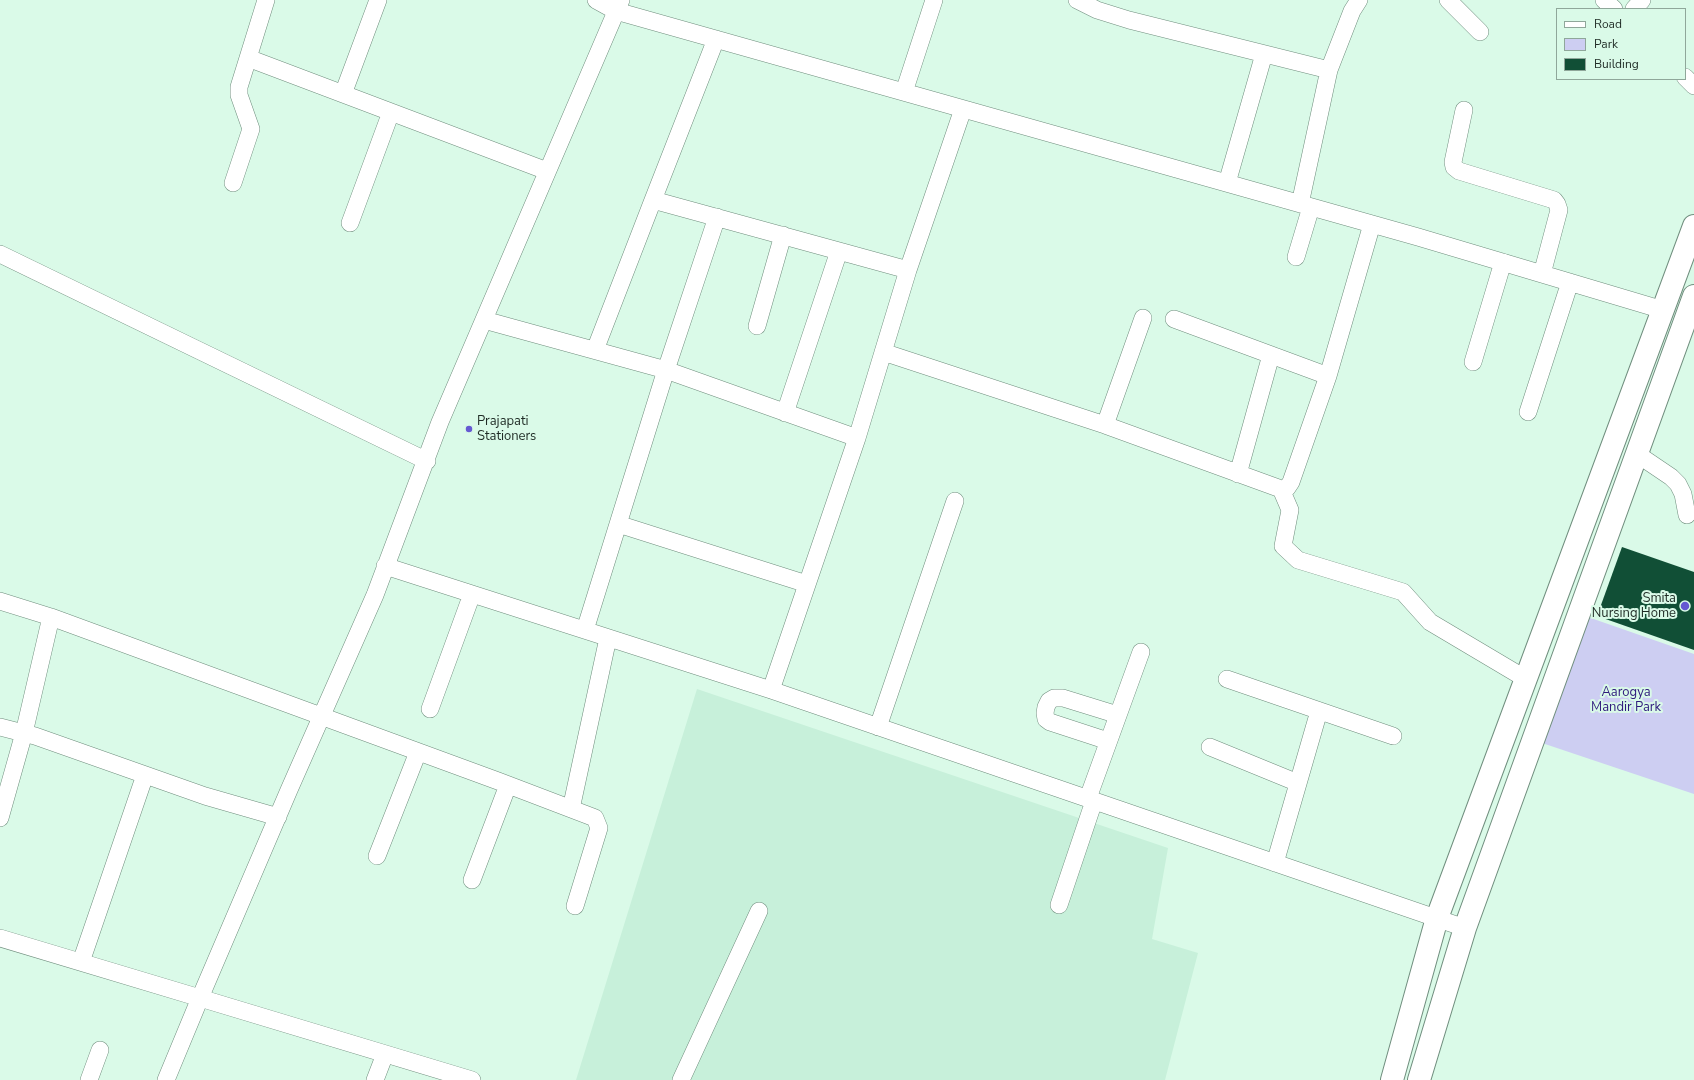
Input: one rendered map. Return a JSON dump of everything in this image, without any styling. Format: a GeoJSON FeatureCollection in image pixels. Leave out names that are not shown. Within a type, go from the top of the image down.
{"type":"FeatureCollection","features":[{"type":"Feature","properties":{"kind":"main road"},"geometry":{"type":"LineString","coordinates":[[1392,1080],[1437,918],[1694,226]]}},
{"type":"Feature","properties":{"kind":"main road"},"geometry":{"type":"LineString","coordinates":[[1418,1080],[1465,928],[1552,684],[1567,647],[1694,296]]}},
{"type":"Feature","properties":{"kind":"main road"},"geometry":{"type":"LineString","coordinates":[[1542,637],[1567,647]]}},
{"type":"Feature","properties":{"kind":"street"},"geometry":{"type":"LineString","coordinates":[[233,183],[251,129],[238,95],[239,87],[266,0]]}},
{"type":"Feature","properties":{"kind":"street"},"geometry":{"type":"LineString","coordinates":[[343,94],[378,0]]}},
{"type":"Feature","properties":{"kind":"street"},"geometry":{"type":"LineString","coordinates":[[596,0],[619,5],[716,39],[1372,224],[1663,310]]}},
{"type":"Feature","properties":{"kind":"street"},"geometry":{"type":"LineString","coordinates":[[904,92],[934,0]]}},
{"type":"Feature","properties":{"kind":"street"},"geometry":{"type":"LineString","coordinates":[[1077,0],[1097,10],[1129,20],[1329,70]]}},
{"type":"Feature","properties":{"kind":"street"},"geometry":{"type":"LineString","coordinates":[[1296,257],[1329,70],[1352,11],[1359,0]]}},
{"type":"Feature","properties":{"kind":"street"},"geometry":{"type":"LineString","coordinates":[[1448,0],[1480,32]]}},
{"type":"Feature","properties":{"kind":"street"},"geometry":{"type":"LineString","coordinates":[[1604,0],[1613,8]]}},
{"type":"Feature","properties":{"kind":"street"},"geometry":{"type":"LineString","coordinates":[[1635,8],[1642,0]]}},
{"type":"Feature","properties":{"kind":"street"},"geometry":{"type":"LineString","coordinates":[[166,1080],[320,717],[375,594],[427,461],[440,422],[619,5]]}},
{"type":"Feature","properties":{"kind":"street"},"geometry":{"type":"LineString","coordinates":[[595,350],[716,39]]}},
{"type":"Feature","properties":{"kind":"street"},"geometry":{"type":"LineString","coordinates":[[1227,183],[1264,54]]}},
{"type":"Feature","properties":{"kind":"street"},"geometry":{"type":"LineString","coordinates":[[248,58],[547,171]]}},
{"type":"Feature","properties":{"kind":"street"},"geometry":{"type":"LineString","coordinates":[[1686,78],[1694,86]]}},
{"type":"Feature","properties":{"kind":"street"},"geometry":{"type":"LineString","coordinates":[[771,690],[857,438],[908,270],[963,109]]}},
{"type":"Feature","properties":{"kind":"street"},"geometry":{"type":"LineString","coordinates":[[1464,110],[1453,162],[1454,167],[1459,171],[1554,200],[1557,204],[1559,210],[1542,274]]}},
{"type":"Feature","properties":{"kind":"street"},"geometry":{"type":"LineString","coordinates":[[350,223],[391,112]]}},
{"type":"Feature","properties":{"kind":"street"},"geometry":{"type":"LineString","coordinates":[[653,200],[908,270]]}},
{"type":"Feature","properties":{"kind":"street"},"geometry":{"type":"LineString","coordinates":[[585,630],[666,370],[717,217]]}},
{"type":"Feature","properties":{"kind":"street"},"geometry":{"type":"LineString","coordinates":[[883,352],[1105,425],[1281,489],[1287,488],[1328,376],[1372,224]]}},
{"type":"Feature","properties":{"kind":"street"},"geometry":{"type":"LineString","coordinates":[[757,326],[783,235]]}},
{"type":"Feature","properties":{"kind":"street"},"geometry":{"type":"LineString","coordinates":[[785,413],[839,251]]}},
{"type":"Feature","properties":{"kind":"street"},"geometry":{"type":"LineString","coordinates":[[0,254],[427,461]]}},
{"type":"Feature","properties":{"kind":"street"},"geometry":{"type":"LineString","coordinates":[[1473,362],[1503,262]]}},
{"type":"Feature","properties":{"kind":"street"},"geometry":{"type":"LineString","coordinates":[[1528,412],[1570,282]]}},
{"type":"Feature","properties":{"kind":"street"},"geometry":{"type":"LineString","coordinates":[[1105,425],[1143,318]]}},
{"type":"Feature","properties":{"kind":"street"},"geometry":{"type":"LineString","coordinates":[[1174,319],[1328,376]]}},
{"type":"Feature","properties":{"kind":"street"},"geometry":{"type":"LineString","coordinates":[[484,320],[666,370],[857,438]]}},
{"type":"Feature","properties":{"kind":"street"},"geometry":{"type":"LineString","coordinates":[[1238,474],[1271,355]]}},
{"type":"Feature","properties":{"kind":"street"},"geometry":{"type":"LineString","coordinates":[[1637,454],[1671,477],[1678,484],[1683,494],[1687,515]]}},
{"type":"Feature","properties":{"kind":"street"},"geometry":{"type":"LineString","coordinates":[[1281,489],[1290,510],[1283,546],[1298,560],[1403,592],[1430,622],[1526,679]]}},
{"type":"Feature","properties":{"kind":"street"},"geometry":{"type":"LineString","coordinates":[[878,727],[955,501]]}},
{"type":"Feature","properties":{"kind":"street"},"geometry":{"type":"LineString","coordinates":[[618,524],[808,584]]}},
{"type":"Feature","properties":{"kind":"street"},"geometry":{"type":"LineString","coordinates":[[386,566],[771,690],[1465,928]]}},
{"type":"Feature","properties":{"kind":"street"},"geometry":{"type":"LineString","coordinates":[[430,709],[472,594]]}},
{"type":"Feature","properties":{"kind":"street"},"geometry":{"type":"LineString","coordinates":[[0,601],[51,617],[595,818],[599,828],[575,906]]}},
{"type":"Feature","properties":{"kind":"street"},"geometry":{"type":"LineString","coordinates":[[0,818],[24,733],[51,617]]}},
{"type":"Feature","properties":{"kind":"street"},"geometry":{"type":"LineString","coordinates":[[571,809],[608,638]]}},
{"type":"Feature","properties":{"kind":"street"},"geometry":{"type":"LineString","coordinates":[[1059,905],[1108,741],[1141,652]]}},
{"type":"Feature","properties":{"kind":"street"},"geometry":{"type":"LineString","coordinates":[[1227,679],[1392,736]]}},
{"type":"Feature","properties":{"kind":"street"},"geometry":{"type":"LineString","coordinates":[[1108,741],[1050,722],[1046,719],[1046,707],[1048,701],[1054,698],[1062,698],[1118,715]]}},
{"type":"Feature","properties":{"kind":"street"},"geometry":{"type":"LineString","coordinates":[[1275,863],[1319,711]]}},
{"type":"Feature","properties":{"kind":"street"},"geometry":{"type":"LineString","coordinates":[[0,727],[24,733],[205,796],[278,817]]}},
{"type":"Feature","properties":{"kind":"street"},"geometry":{"type":"LineString","coordinates":[[1210,747],[1298,783]]}},
{"type":"Feature","properties":{"kind":"street"},"geometry":{"type":"LineString","coordinates":[[377,856],[418,752]]}},
{"type":"Feature","properties":{"kind":"street"},"geometry":{"type":"LineString","coordinates":[[81,962],[145,775]]}},
{"type":"Feature","properties":{"kind":"street"},"geometry":{"type":"LineString","coordinates":[[472,880],[508,785]]}},
{"type":"Feature","properties":{"kind":"street"},"geometry":{"type":"LineString","coordinates":[[681,1080],[759,911]]}},
{"type":"Feature","properties":{"kind":"street"},"geometry":{"type":"LineString","coordinates":[[0,938],[472,1080]]}},
{"type":"Feature","properties":{"kind":"street"},"geometry":{"type":"LineString","coordinates":[[89,1080],[100,1050]]}},
{"type":"Feature","properties":{"kind":"street"},"geometry":{"type":"LineString","coordinates":[[375,1080],[384,1054]]}},
{"type":"Feature","properties":{"kind":"shaded area"},"geometry":{"type":"Polygon","coordinates":[[[697,689],[1168,848],[1152,939],[1198,953],[1165,1080],[576,1080],[697,689]]]}},
{"type":"Feature","properties":{"kind":"green space","name":"Aarogya Mandir Park"},"geometry":{"type":"Polygon","coordinates":[[[1585,616],[1694,654],[1694,794],[1539,742],[1585,616]]]}},
{"type":"Feature","properties":{"kind":"building"},"geometry":{"type":"Polygon","coordinates":[[[1622,547],[1694,572],[1694,650],[1597,616],[1622,547]]]}},
{"type":"Feature","properties":{"kind":"place","name":"Prajapati Stationers"},"geometry":{"type":"Point","coordinates":[469,429]}},
{"type":"Feature","properties":{"kind":"place","name":"Smita Nursing Home"},"geometry":{"type":"Point","coordinates":[1685,606]}}]}
